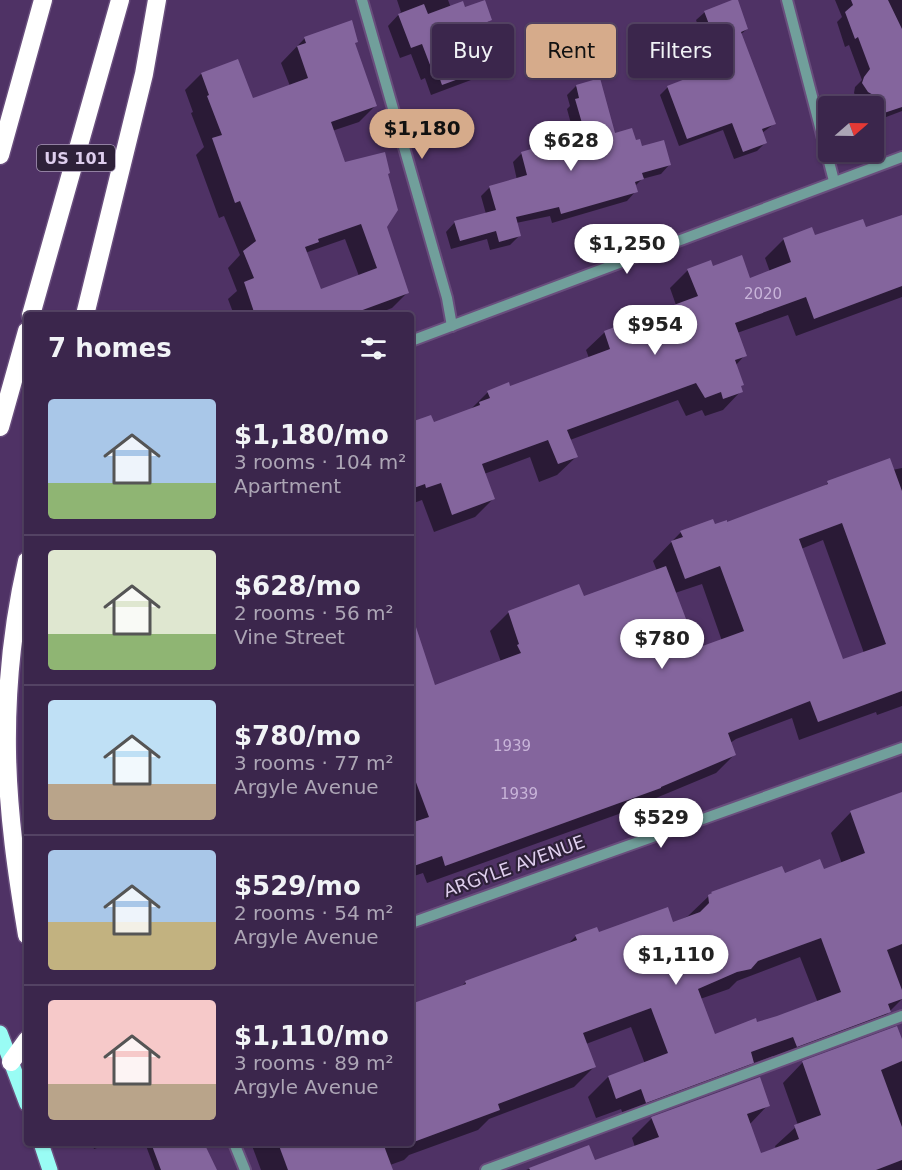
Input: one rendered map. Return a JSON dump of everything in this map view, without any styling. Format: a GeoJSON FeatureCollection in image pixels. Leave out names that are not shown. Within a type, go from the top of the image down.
{"type":"FeatureCollection","features":[{"type":"Feature","properties":{"kind":"highway"},"geometry":{"type":"LineString","coordinates":[[0,155],[44,0]]}},
{"type":"Feature","properties":{"kind":"highway","name":"US 101"},"geometry":{"type":"LineString","coordinates":[[32,312],[120,0]]}},
{"type":"Feature","properties":{"kind":"highway"},"geometry":{"type":"LineString","coordinates":[[86,312],[144,74],[157,0]]}},
{"type":"Feature","properties":{"kind":"highway"},"geometry":{"type":"LineString","coordinates":[[0,427],[24,342]]}},
{"type":"Feature","properties":{"kind":"highway"},"geometry":{"type":"LineString","coordinates":[[24,579],[15,633],[7,751],[9,810],[24,918]]}},
{"type":"Feature","properties":{"kind":"highway"},"geometry":{"type":"LineString","coordinates":[[13,1061],[24,1044]]}},
{"type":"Feature","properties":{"kind":"main road"},"geometry":{"type":"LineString","coordinates":[[0,1032],[24,1095]]}},
{"type":"Feature","properties":{"kind":"main road"},"geometry":{"type":"LineString","coordinates":[[42,1146],[50,1170]]}},
{"type":"Feature","properties":{"kind":"street"},"geometry":{"type":"LineString","coordinates":[[362,0],[447,298],[452,326]]}},
{"type":"Feature","properties":{"kind":"street"},"geometry":{"type":"LineString","coordinates":[[787,0],[834,182]]}},
{"type":"Feature","properties":{"kind":"street"},"geometry":{"type":"LineString","coordinates":[[414,341],[902,157]]}},
{"type":"Feature","properties":{"kind":"street","name":"ARGYLE AVENUE"},"geometry":{"type":"LineString","coordinates":[[414,922],[902,748]]}},
{"type":"Feature","properties":{"kind":"street"},"geometry":{"type":"LineString","coordinates":[[486,1170],[902,1016]]}},
{"type":"Feature","properties":{"kind":"street"},"geometry":{"type":"LineString","coordinates":[[235,1146],[245,1170]]}},
{"type":"Feature","properties":{"kind":"building"},"geometry":{"type":"Polygon","coordinates":[[[485,0],[492,20],[485,24],[432,24],[432,70],[422,44],[411,48],[398,14],[424,4],[428,14],[463,1],[465,7],[485,0]]]}},
{"type":"Feature","properties":{"kind":"building"},"geometry":{"type":"Polygon","coordinates":[[[732,0],[738,0],[748,29],[741,32],[776,124],[762,129],[767,143],[743,152],[732,123],[687,139],[667,86],[688,78],[733,78],[733,24],[709,24],[704,11],[732,0]]]}},
{"type":"Feature","properties":{"kind":"building"},"geometry":{"type":"Polygon","coordinates":[[[851,0],[888,0],[902,29],[902,107],[884,113],[884,96],[875,96],[868,92],[862,83],[870,69],[858,37],[855,39],[845,12],[853,5],[851,0]]]}},
{"type":"Feature","properties":{"kind":"building"},"geometry":{"type":"Polygon","coordinates":[[[352,20],[358,42],[355,43],[377,106],[331,122],[345,162],[385,152],[390,173],[388,174],[398,210],[387,227],[409,293],[357,312],[254,312],[244,282],[254,278],[243,251],[256,241],[240,201],[235,203],[212,138],[222,135],[201,73],[238,59],[253,98],[308,78],[297,46],[306,43],[304,37],[352,20]],[[361,224],[318,239],[319,242],[305,247],[321,289],[377,268],[361,224]]]}},
{"type":"Feature","properties":{"kind":"building"},"geometry":{"type":"Polygon","coordinates":[[[440,78],[461,78],[442,85],[440,78]]]}},
{"type":"Feature","properties":{"kind":"building"},"geometry":{"type":"Polygon","coordinates":[[[600,78],[615,133],[632,128],[636,140],[640,139],[642,146],[664,140],[671,165],[642,173],[644,179],[635,182],[638,192],[561,214],[559,207],[516,217],[521,236],[499,242],[496,231],[460,241],[454,221],[496,210],[489,186],[527,175],[521,152],[586,137],[575,99],[579,98],[576,85],[600,78]]]}},
{"type":"Feature","properties":{"kind":"building"},"geometry":{"type":"Polygon","coordinates":[[[902,215],[902,286],[814,319],[806,297],[735,323],[747,356],[735,360],[744,385],[741,386],[743,392],[723,399],[721,392],[705,398],[696,383],[567,430],[578,457],[558,464],[548,440],[482,464],[495,499],[452,515],[441,483],[426,488],[425,484],[414,488],[414,421],[431,415],[434,422],[480,405],[479,402],[490,398],[487,391],[509,382],[510,386],[610,349],[604,331],[698,296],[687,269],[711,260],[713,266],[742,255],[750,278],[791,262],[783,238],[812,227],[815,235],[863,219],[866,227],[902,215]]]}},
{"type":"Feature","properties":{"kind":"building"},"geometry":{"type":"Polygon","coordinates":[[[890,458],[902,491],[902,691],[818,722],[810,701],[728,733],[736,755],[661,788],[445,866],[442,856],[414,866],[414,822],[429,817],[414,777],[414,624],[435,685],[521,653],[508,611],[579,584],[584,596],[666,566],[697,648],[744,631],[720,566],[685,579],[671,541],[683,537],[680,531],[713,519],[715,524],[727,520],[727,522],[828,484],[827,481],[890,458]],[[842,523],[799,539],[843,659],[886,644],[842,523]]]}},
{"type":"Feature","properties":{"kind":"building"},"geometry":{"type":"Polygon","coordinates":[[[902,792],[902,944],[887,950],[902,990],[902,999],[888,1004],[891,1012],[797,1047],[793,1037],[751,1052],[754,1063],[646,1103],[641,1089],[616,1099],[608,1076],[668,1053],[651,1008],[583,1033],[596,1067],[498,1104],[500,1110],[414,1142],[414,1003],[466,984],[465,981],[577,940],[575,935],[597,927],[599,932],[668,907],[673,922],[700,912],[709,903],[708,895],[711,892],[782,866],[785,873],[820,859],[824,869],[865,853],[850,811],[902,792]],[[821,938],[758,961],[751,969],[737,972],[698,989],[715,1034],[756,1018],[757,1022],[841,992],[821,938]]]}},
{"type":"Feature","properties":{"kind":"building"},"geometry":{"type":"Polygon","coordinates":[[[897,1026],[902,1039],[902,1061],[881,1070],[902,1127],[902,1160],[876,1170],[530,1170],[529,1168],[589,1145],[595,1160],[659,1137],[651,1117],[760,1077],[770,1106],[747,1114],[761,1153],[799,1139],[794,1125],[821,1115],[802,1061],[897,1026]]]}},
{"type":"Feature","properties":{"kind":"building"},"geometry":{"type":"Polygon","coordinates":[[[152,1146],[205,1146],[217,1170],[161,1170],[152,1146]]]}},
{"type":"Feature","properties":{"kind":"building"},"geometry":{"type":"Polygon","coordinates":[[[279,1146],[384,1146],[393,1170],[288,1170],[279,1146]]]}}]}
